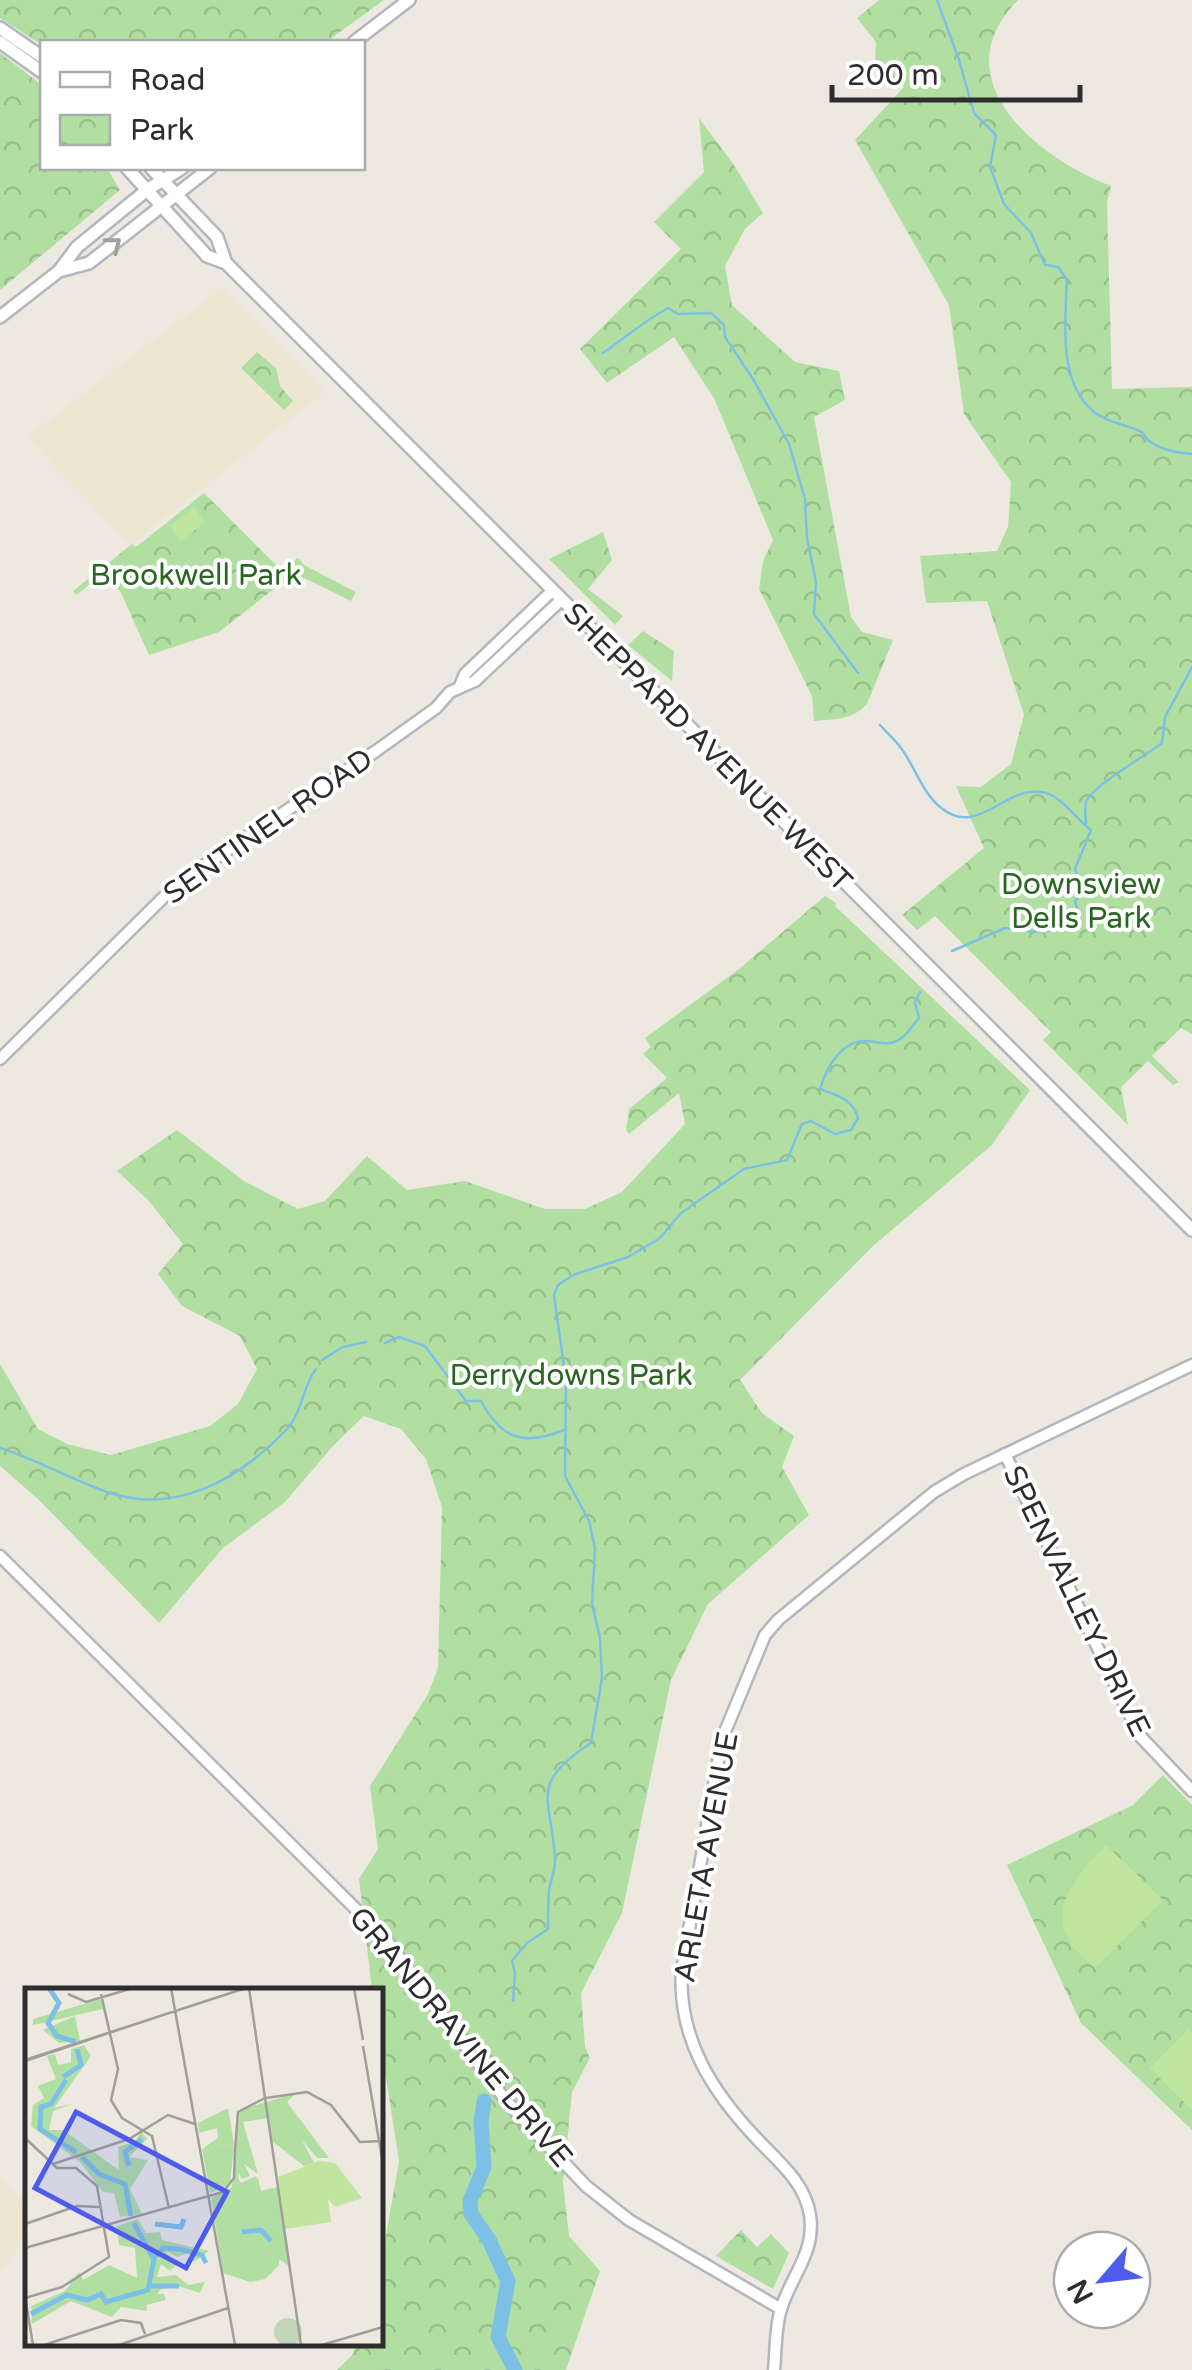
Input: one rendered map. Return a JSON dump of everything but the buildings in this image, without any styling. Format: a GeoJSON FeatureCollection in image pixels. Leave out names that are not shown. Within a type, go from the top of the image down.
{"type":"FeatureCollection","features":[{"type":"Feature","properties":{"kind":"main road"},"geometry":{"type":"LineString","coordinates":[[357,40],[409,0]]}},
{"type":"Feature","properties":{"kind":"main road"},"geometry":{"type":"LineString","coordinates":[[0,28],[40,56]]}},
{"type":"Feature","properties":{"kind":"main road"},"geometry":{"type":"LineString","coordinates":[[0,42],[40,71]]}},
{"type":"Feature","properties":{"kind":"main road","name":"SHEPPARD AVENUE WEST"},"geometry":{"type":"LineString","coordinates":[[129,170],[207,256],[226,263]]}},
{"type":"Feature","properties":{"kind":"main road","name":"SHEPPARD AVENUE WEST"},"geometry":{"type":"LineString","coordinates":[[154,170],[216,237],[226,263],[1192,1230]]}},
{"type":"Feature","properties":{"kind":"main road"},"geometry":{"type":"LineString","coordinates":[[0,317],[59,271],[77,247],[147,190],[179,170]]}},
{"type":"Feature","properties":{"kind":"main road"},"geometry":{"type":"LineString","coordinates":[[59,271],[89,263],[208,170]]}},
{"type":"Feature","properties":{"kind":"street","name":"SENTINEL ROAD"},"geometry":{"type":"LineString","coordinates":[[0,1059],[178,883],[376,751],[460,688],[475,682],[557,595]]}},
{"type":"Feature","properties":{"kind":"street","name":"ARLETA AVENUE"},"geometry":{"type":"LineString","coordinates":[[781,2308],[804,2263],[812,2236],[805,2196],[791,2174],[712,2086],[696,2052],[683,2006],[682,1970],[722,1739],[765,1635],[778,1620],[934,1492],[1192,1366]]}},
{"type":"Feature","properties":{"kind":"street","name":"SPENVALLEY DRIVE"},"geometry":{"type":"LineString","coordinates":[[1005,1454],[1140,1736],[1192,1791]]}},
{"type":"Feature","properties":{"kind":"street","name":"GRANDRAVINE DRIVE"},"geometry":{"type":"LineString","coordinates":[[0,1556],[385,1938],[498,2090],[568,2168],[629,2220],[781,2308]]}},
{"type":"Feature","properties":{"kind":"street"},"geometry":{"type":"LineString","coordinates":[[774,2370],[781,2308]]}},
{"type":"Feature","properties":{"kind":"shaded area"},"geometry":{"type":"Polygon","coordinates":[[[221,288],[325,392],[130,545],[27,437],[221,288]]]}},
{"type":"Feature","properties":{"kind":"shaded area"},"geometry":{"type":"Polygon","coordinates":[[[0,2178],[25,2203],[25,2241],[0,2273],[0,2178]]]}},
{"type":"Feature","properties":{"kind":"green space"},"geometry":{"type":"Polygon","coordinates":[[[0,0],[384,0],[329,40],[40,40],[40,44],[0,18],[0,0]]]}},
{"type":"Feature","properties":{"kind":"green space","name":"Downsview Dells Park"},"geometry":{"type":"Polygon","coordinates":[[[879,0],[1018,0],[997,30],[989,58],[994,86],[1008,112],[1028,136],[1054,156],[1111,186],[1107,202],[1112,389],[1192,387],[1192,1034],[1181,1028],[1152,1056],[1179,1082],[1173,1085],[1148,1061],[1121,1087],[1128,1125],[1043,1040],[1051,1032],[935,916],[917,930],[902,915],[984,848],[956,786],[981,787],[1011,764],[1024,715],[987,601],[926,603],[920,556],[997,551],[1008,527],[1011,482],[964,414],[949,305],[855,140],[904,87],[875,62],[876,42],[857,18],[879,0]]]}},
{"type":"Feature","properties":{"kind":"green space"},"geometry":{"type":"Polygon","coordinates":[[[0,53],[40,83],[40,170],[108,170],[120,190],[0,290],[0,53]]]}},
{"type":"Feature","properties":{"kind":"green space"},"geometry":{"type":"Polygon","coordinates":[[[699,118],[763,213],[745,229],[725,266],[732,305],[795,362],[839,371],[845,400],[814,417],[851,617],[862,632],[893,640],[867,704],[843,718],[814,721],[812,696],[759,589],[763,561],[773,540],[714,398],[674,337],[607,383],[580,349],[681,249],[654,222],[704,172],[699,118]]]}},
{"type":"Feature","properties":{"kind":"green space"},"geometry":{"type":"Polygon","coordinates":[[[257,352],[276,368],[280,386],[293,401],[284,410],[241,368],[257,352]]]}},
{"type":"Feature","properties":{"kind":"green space","name":"Brookwell Park"},"geometry":{"type":"Polygon","coordinates":[[[204,493],[281,570],[298,558],[304,565],[356,592],[351,601],[294,573],[219,632],[149,655],[121,593],[106,572],[76,595],[73,591],[204,493]]]}},
{"type":"Feature","properties":{"kind":"green space"},"geometry":{"type":"Polygon","coordinates":[[[194,507],[205,522],[181,541],[170,526],[194,507]]]}},
{"type":"Feature","properties":{"kind":"green space"},"geometry":{"type":"Polygon","coordinates":[[[603,532],[612,560],[588,589],[623,616],[615,625],[549,559],[603,532]]]}},
{"type":"Feature","properties":{"kind":"green space"},"geometry":{"type":"Polygon","coordinates":[[[643,631],[674,651],[672,681],[628,645],[643,631]]]}},
{"type":"Feature","properties":{"kind":"green space","name":"Derrydowns Park"},"geometry":{"type":"Polygon","coordinates":[[[825,896],[1030,1090],[992,1145],[873,1246],[740,1380],[762,1413],[794,1436],[782,1467],[809,1515],[708,1604],[671,1680],[622,1913],[581,1993],[585,2047],[590,2058],[572,2092],[563,2183],[569,2236],[600,2271],[566,2370],[337,2370],[356,2345],[382,2345],[382,2259],[399,2161],[382,2053],[382,1988],[372,1988],[359,1879],[378,1849],[370,1786],[428,1694],[438,1668],[442,1507],[426,1459],[401,1429],[364,1416],[285,1502],[223,1548],[159,1623],[39,1500],[0,1466],[0,1364],[38,1429],[67,1444],[111,1455],[210,1426],[238,1404],[257,1369],[240,1336],[182,1306],[158,1274],[183,1244],[149,1201],[117,1171],[177,1130],[244,1181],[298,1209],[325,1201],[367,1156],[407,1190],[465,1181],[545,1209],[585,1209],[622,1192],[685,1124],[679,1093],[629,1134],[626,1130],[629,1109],[667,1078],[643,1054],[651,1047],[645,1038],[739,969],[825,896]]]}},
{"type":"Feature","properties":{"kind":"green space"},"geometry":{"type":"Polygon","coordinates":[[[1163,1775],[1192,1805],[1192,2130],[1081,2023],[1007,1865],[1133,1805],[1163,1775]]]}},
{"type":"Feature","properties":{"kind":"green space"},"geometry":{"type":"Polygon","coordinates":[[[1106,1845],[1163,1900],[1095,1968],[1077,1952],[1067,1936],[1064,1906],[1079,1876],[1106,1845]]]}},
{"type":"Feature","properties":{"kind":"green space"},"geometry":{"type":"Polygon","coordinates":[[[1188,2030],[1192,2033],[1192,2110],[1150,2068],[1188,2030]]]}},
{"type":"Feature","properties":{"kind":"green space"},"geometry":{"type":"Polygon","coordinates":[[[741,2230],[757,2247],[771,2234],[789,2253],[773,2289],[716,2256],[741,2230]]]}},
{"type":"Feature","properties":{"kind":"waterway"},"geometry":{"type":"LineString","coordinates":[[937,0],[974,113],[996,135],[990,167],[1004,204],[1031,233],[1045,265],[1058,267],[1067,280],[1066,350],[1074,385],[1082,400],[1094,412],[1142,432],[1158,446],[1192,454]]}},
{"type":"Feature","properties":{"kind":"waterway"},"geometry":{"type":"LineString","coordinates":[[603,353],[668,308],[678,314],[711,313],[724,325],[725,337],[789,444],[805,499],[807,538],[816,582],[814,614],[858,673]]}},
{"type":"Feature","properties":{"kind":"waterway"},"geometry":{"type":"LineString","coordinates":[[952,951],[1005,928],[1053,930],[1079,916],[1075,901],[1084,892],[1075,869],[1091,830],[1086,826],[1086,802],[1108,780],[1162,743],[1165,717],[1192,667]]}},
{"type":"Feature","properties":{"kind":"waterway"},"geometry":{"type":"LineString","coordinates":[[880,725],[901,748],[934,801],[954,815],[979,815],[1015,796],[1042,792],[1060,801],[1085,825]]}},
{"type":"Feature","properties":{"kind":"waterway"},"geometry":{"type":"LineString","coordinates":[[513,2001],[512,1961],[527,1943],[548,1929],[549,1890],[555,1862],[548,1806],[551,1781],[571,1757],[591,1743],[602,1678],[600,1638],[592,1604],[595,1548],[589,1521],[565,1476],[566,1381],[554,1295],[558,1285],[573,1275],[628,1257],[660,1238],[681,1213],[744,1169],[787,1160],[802,1124],[811,1121],[835,1134],[851,1130],[858,1118],[852,1106],[820,1089],[826,1073],[849,1045],[866,1041],[889,1043],[903,1037],[919,1018],[915,1002],[920,992]]}},
{"type":"Feature","properties":{"kind":"waterway"},"geometry":{"type":"LineString","coordinates":[[385,1343],[399,1337],[425,1346],[466,1401],[481,1401],[497,1424],[514,1436],[536,1438],[564,1430]]}},
{"type":"Feature","properties":{"kind":"waterway"},"geometry":{"type":"LineString","coordinates":[[322,1360],[343,1347],[366,1342]]}},
{"type":"Feature","properties":{"kind":"waterway"},"geometry":{"type":"LineString","coordinates":[[0,1448],[107,1492],[133,1498],[182,1496],[227,1477],[268,1448],[292,1423],[316,1369]]}},
{"type":"Feature","properties":{"kind":"waterway"},"geometry":{"type":"LineString","coordinates":[[484,2101],[484,2167],[470,2201],[471,2214],[489,2240],[508,2281],[498,2337],[515,2370]]}}]}
